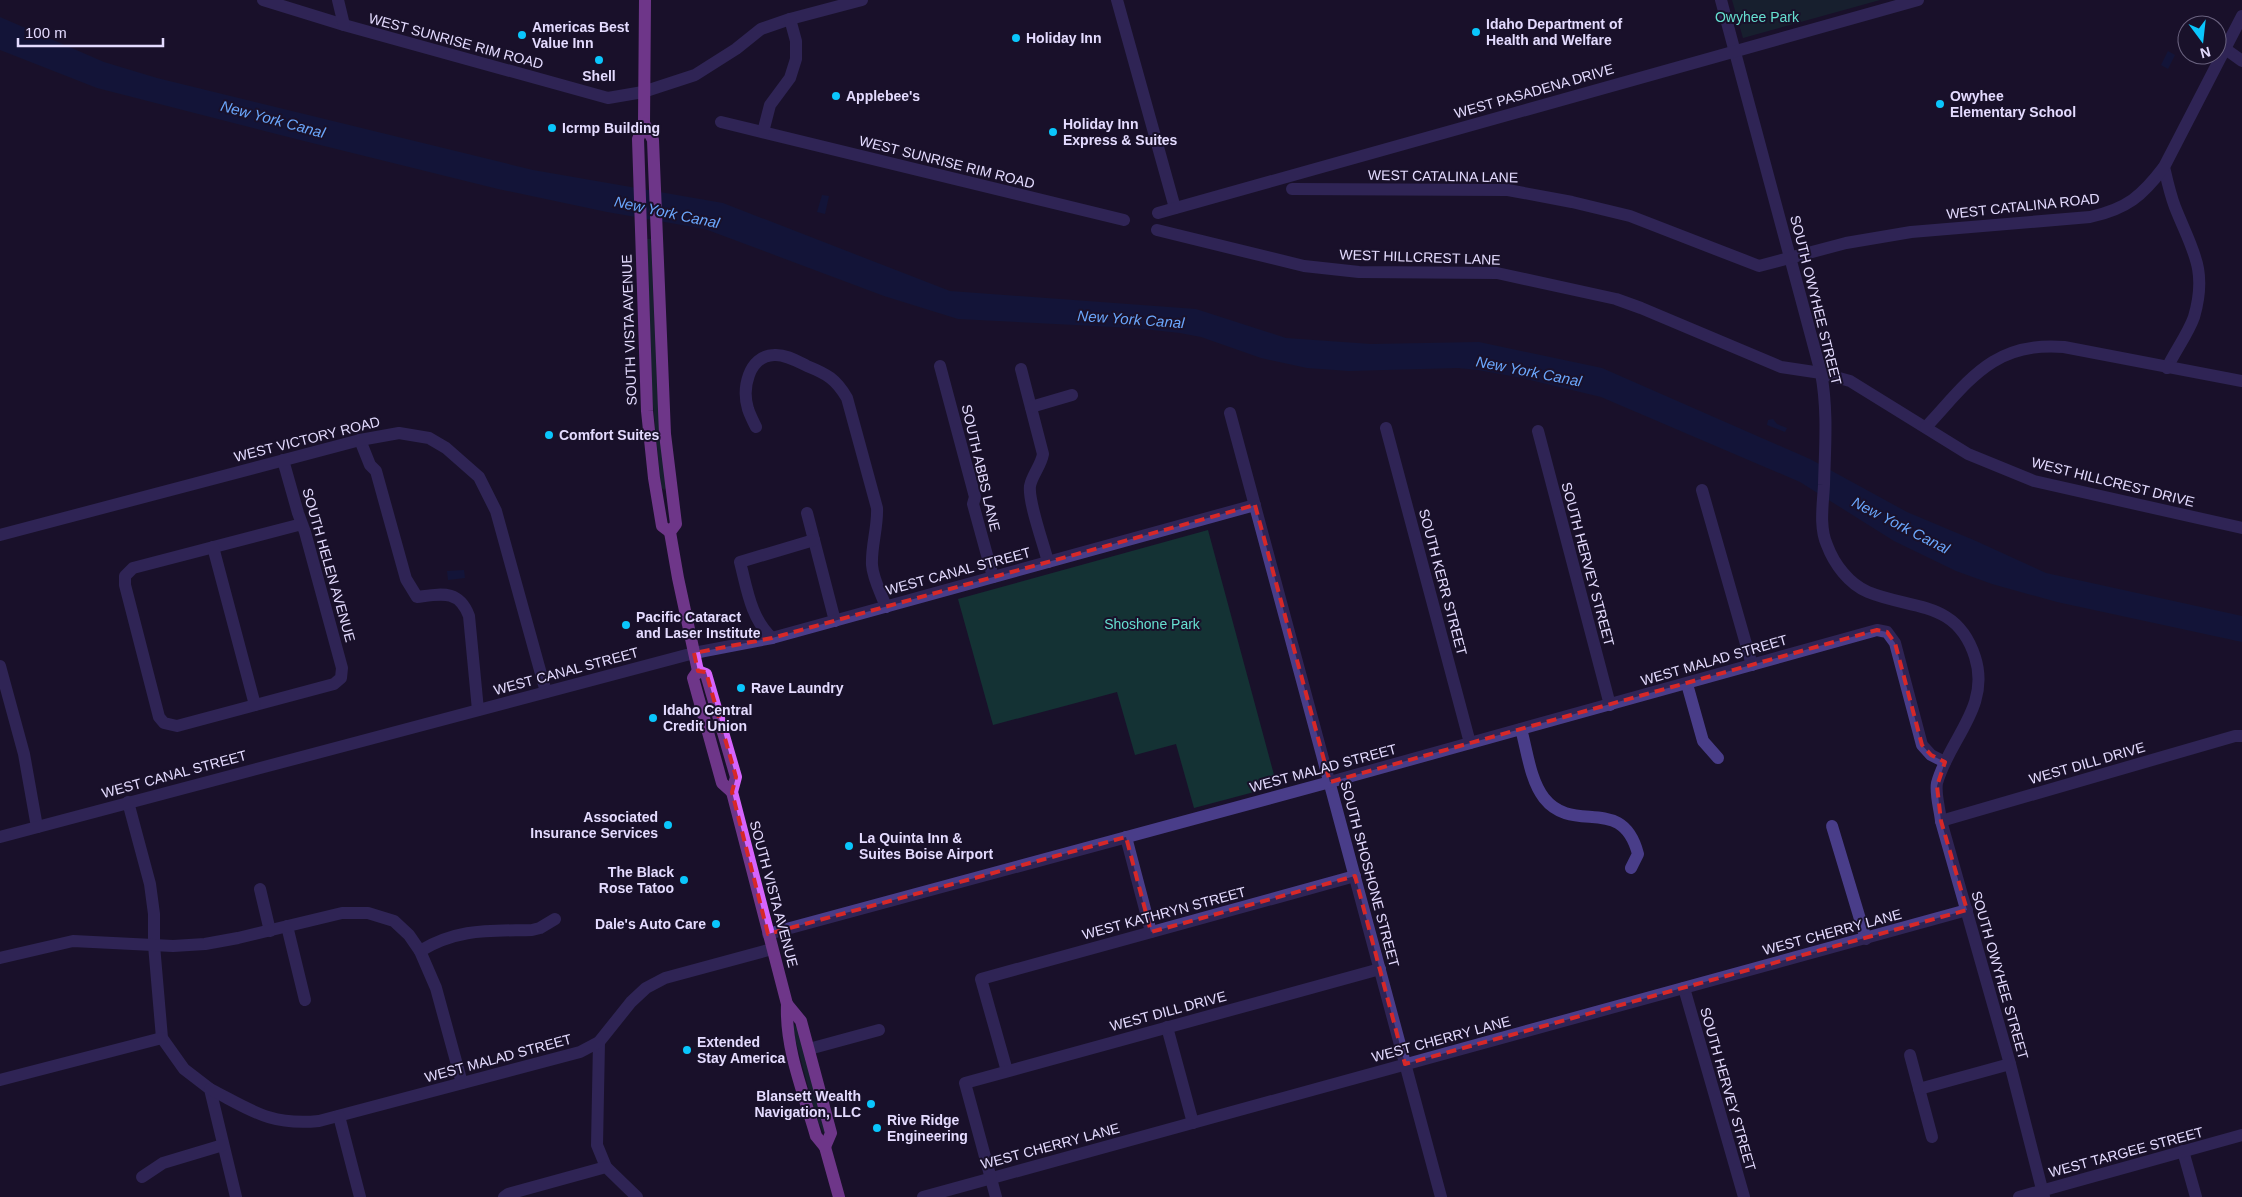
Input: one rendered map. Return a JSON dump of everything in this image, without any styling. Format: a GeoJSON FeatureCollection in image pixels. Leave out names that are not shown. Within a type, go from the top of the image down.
{"type":"FeatureCollection","features":[{"type":"Feature","properties":{"kind":"main road","name":"SOUTH VISTA AVENUE"},"geometry":{"type":"LineString","coordinates":[[645,0],[644,123],[638,140],[638,187],[647,411],[654,478],[662,526],[670,532],[698,670],[706,674],[736,777],[732,792],[787,1004],[786,1024],[792,1052],[816,1136],[825,1147],[838,1197]]}},
{"type":"Feature","properties":{"kind":"main road","name":"SOUTH VISTA AVENUE"},"geometry":{"type":"LineString","coordinates":[[644,123],[652,140],[656,188],[665,434],[676,524],[670,532]]}},
{"type":"Feature","properties":{"kind":"main road","name":"SOUTH VISTA AVENUE"},"geometry":{"type":"LineString","coordinates":[[787,1004],[801,1021],[809,1049],[831,1133],[825,1147]]}},
{"type":"Feature","properties":{"kind":"street","name":"WEST SUNRISE RIM ROAD"},"geometry":{"type":"LineString","coordinates":[[264,0],[344,25],[608,98],[643,92],[695,75],[736,49],[761,29],[790,19],[862,0]]}},
{"type":"Feature","properties":{"kind":"street"},"geometry":{"type":"LineString","coordinates":[[338,0],[344,25]]}},
{"type":"Feature","properties":{"kind":"street"},"geometry":{"type":"LineString","coordinates":[[1117,0],[1175,208]]}},
{"type":"Feature","properties":{"kind":"street","name":"SOUTH OWYHEE STREET"},"geometry":{"type":"LineString","coordinates":[[1720,0],[1821,373],[1827,409],[1822,521],[1826,544],[1846,578],[1867,592],[1926,607],[1944,615],[1968,641],[1975,658],[1979,678],[1975,705],[1945,762],[1937,786],[1941,821],[2010,1064],[2043,1194]]}},
{"type":"Feature","properties":{"kind":"street","name":"WEST PASADENA DRIVE"},"geometry":{"type":"LineString","coordinates":[[1158,213],[1918,0]]}},
{"type":"Feature","properties":{"kind":"street","name":"WEST CATALINA ROAD"},"geometry":{"type":"LineString","coordinates":[[2227,43],[2242,16]]}},
{"type":"Feature","properties":{"kind":"street"},"geometry":{"type":"LineString","coordinates":[[763,132],[770,105],[790,78],[796,59],[796,41],[790,19]]}},
{"type":"Feature","properties":{"kind":"street"},"geometry":{"type":"LineString","coordinates":[[2227,50],[2242,61]]}},
{"type":"Feature","properties":{"kind":"street","name":"WEST CATALINA ROAD"},"geometry":{"type":"LineString","coordinates":[[1791,258],[1846,243],[1912,232],[2090,217],[2112,212],[2132,202],[2150,186],[2164,166],[2215,65]]}},
{"type":"Feature","properties":{"kind":"street","name":"WEST SUNRISE RIM ROAD"},"geometry":{"type":"LineString","coordinates":[[721,122],[1124,220]]}},
{"type":"Feature","properties":{"kind":"street"},"geometry":{"type":"LineString","coordinates":[[2164,166],[2174,206],[2194,250],[2200,272],[2200,291],[2193,319],[2166,368]]}},
{"type":"Feature","properties":{"kind":"street","name":"WEST CATALINA LANE"},"geometry":{"type":"LineString","coordinates":[[1292,189],[1508,190],[1572,202],[1630,216],[1759,266],[1791,258]]}},
{"type":"Feature","properties":{"kind":"street","name":"WEST HILLCREST LANE"},"geometry":{"type":"LineString","coordinates":[[1157,230],[1304,266],[1359,272],[1497,273],[1520,277],[1616,299],[1782,367],[1821,373]]}},
{"type":"Feature","properties":{"kind":"street"},"geometry":{"type":"LineString","coordinates":[[1926,427],[1973,377],[1997,358],[2020,350],[2045,346],[2242,381]]}},
{"type":"Feature","properties":{"kind":"street"},"geometry":{"type":"LineString","coordinates":[[756,427],[747,408],[747,380],[752,367],[763,357],[774,354],[785,356],[828,375],[839,385],[847,398],[877,508],[878,523],[872,566],[886,606]]}},
{"type":"Feature","properties":{"kind":"street","name":"SOUTH ABBS LANE"},"geometry":{"type":"LineString","coordinates":[[940,366],[975,497],[973,504],[993,577]]}},
{"type":"Feature","properties":{"kind":"street"},"geometry":{"type":"LineString","coordinates":[[1021,369],[1043,454],[1042,462],[1031,483],[1030,494],[1048,562]]}},
{"type":"Feature","properties":{"kind":"street","name":"WEST HILLCREST DRIVE"},"geometry":{"type":"LineString","coordinates":[[1821,373],[1850,382],[1968,454],[2034,481],[2242,528]]}},
{"type":"Feature","properties":{"kind":"street"},"geometry":{"type":"LineString","coordinates":[[1031,407],[1072,394]]}},
{"type":"Feature","properties":{"kind":"street","name":"SOUTH SHOSHONE STREET"},"geometry":{"type":"LineString","coordinates":[[1230,413],[1441,1197]]}},
{"type":"Feature","properties":{"kind":"street","name":"SOUTH KERR STREET"},"geometry":{"type":"LineString","coordinates":[[1386,428],[1470,743]]}},
{"type":"Feature","properties":{"kind":"street","name":"SOUTH HERVEY STREET"},"geometry":{"type":"LineString","coordinates":[[1538,430],[1610,705]]}},
{"type":"Feature","properties":{"kind":"street","name":"WEST VICTORY ROAD"},"geometry":{"type":"LineString","coordinates":[[0,535],[360,440],[399,433],[429,438],[446,448],[479,477],[496,511],[546,692]]}},
{"type":"Feature","properties":{"kind":"street"},"geometry":{"type":"LineString","coordinates":[[360,440],[370,465],[376,471],[406,579],[416,598],[436,595],[455,596],[464,604],[469,616],[478,710]]}},
{"type":"Feature","properties":{"kind":"street","name":"SOUTH HELEN AVENUE"},"geometry":{"type":"LineString","coordinates":[[255,705],[334,684],[341,678],[342,668],[283,460]]}},
{"type":"Feature","properties":{"kind":"street"},"geometry":{"type":"LineString","coordinates":[[1702,490],[1752,665]]}},
{"type":"Feature","properties":{"kind":"street","name":"WEST CANAL STREET"},"geometry":{"type":"LineString","coordinates":[[0,837],[694,653],[772,638],[1255,505]]}},
{"type":"Feature","properties":{"kind":"street"},"geometry":{"type":"LineString","coordinates":[[807,513],[835,621]]}},
{"type":"Feature","properties":{"kind":"street"},"geometry":{"type":"LineString","coordinates":[[213,547],[255,705],[177,726],[164,723],[159,717],[124,586],[125,576],[133,568],[213,547],[302,524]]}},
{"type":"Feature","properties":{"kind":"street"},"geometry":{"type":"LineString","coordinates":[[772,638],[763,630],[756,618],[740,562],[814,540]]}},
{"type":"Feature","properties":{"kind":"street","name":"WEST MALAD STREET"},"geometry":{"type":"LineString","coordinates":[[768,934],[1330,782],[1877,630],[1887,632],[1895,643],[1922,744],[1931,755],[1945,762]]}},
{"type":"Feature","properties":{"kind":"street"},"geometry":{"type":"LineString","coordinates":[[0,666],[24,754],[37,827]]}},
{"type":"Feature","properties":{"kind":"street"},"geometry":{"type":"LineString","coordinates":[[1687,684],[1703,741],[1718,758]]}},
{"type":"Feature","properties":{"kind":"street"},"geometry":{"type":"LineString","coordinates":[[1521,729],[1536,784],[1543,797],[1552,806],[1564,813],[1577,817],[1603,818],[1621,824],[1634,839],[1638,854],[1631,868]]}},
{"type":"Feature","properties":{"kind":"street","name":"WEST DILL DRIVE"},"geometry":{"type":"LineString","coordinates":[[1941,821],[2235,736],[2242,736]]}},
{"type":"Feature","properties":{"kind":"street"},"geometry":{"type":"LineString","coordinates":[[0,1080],[162,1038],[154,945],[154,914],[150,884],[128,802]]}},
{"type":"Feature","properties":{"kind":"street"},"geometry":{"type":"LineString","coordinates":[[1832,826],[1866,939]]}},
{"type":"Feature","properties":{"kind":"street"},"geometry":{"type":"LineString","coordinates":[[1126,837],[1151,932]]}},
{"type":"Feature","properties":{"kind":"street","name":"WEST KATHRYN STREET"},"geometry":{"type":"LineString","coordinates":[[1007,1071],[981,978],[1355,876]]}},
{"type":"Feature","properties":{"kind":"street"},"geometry":{"type":"LineString","coordinates":[[260,889],[270,930]]}},
{"type":"Feature","properties":{"kind":"street","name":"WEST CHERRY LANE"},"geometry":{"type":"LineString","coordinates":[[923,1197],[1967,910]]}},
{"type":"Feature","properties":{"kind":"street"},"geometry":{"type":"LineString","coordinates":[[0,958],[73,940],[154,945],[205,944],[342,913],[368,913],[394,921],[409,935],[420,951],[436,988],[462,1083]]}},
{"type":"Feature","properties":{"kind":"street"},"geometry":{"type":"LineString","coordinates":[[420,951],[436,941],[470,931],[532,930],[540,928],[555,919]]}},
{"type":"Feature","properties":{"kind":"street"},"geometry":{"type":"LineString","coordinates":[[288,926],[305,1000]]}},
{"type":"Feature","properties":{"kind":"street","name":"WEST MALAD STREET"},"geometry":{"type":"LineString","coordinates":[[162,1038],[184,1069],[210,1089],[264,1117],[276,1121],[304,1123],[338,1116],[580,1052],[599,1042],[631,1002],[646,988],[665,978],[772,949]]}},
{"type":"Feature","properties":{"kind":"street","name":"WEST DILL DRIVE"},"geometry":{"type":"LineString","coordinates":[[991,1178],[965,1083],[1380,969]]}},
{"type":"Feature","properties":{"kind":"street","name":"SOUTH HERVEY STREET"},"geometry":{"type":"LineString","coordinates":[[1684,988],[1744,1197]]}},
{"type":"Feature","properties":{"kind":"street"},"geometry":{"type":"LineString","coordinates":[[1167,1027],[1193,1123]]}},
{"type":"Feature","properties":{"kind":"street"},"geometry":{"type":"LineString","coordinates":[[809,1049],[879,1030]]}},
{"type":"Feature","properties":{"kind":"street"},"geometry":{"type":"LineString","coordinates":[[599,1042],[597,1145],[606,1167],[637,1197]]}},
{"type":"Feature","properties":{"kind":"street"},"geometry":{"type":"LineString","coordinates":[[1910,1055],[1932,1137]]}},
{"type":"Feature","properties":{"kind":"street"},"geometry":{"type":"LineString","coordinates":[[1919,1090],[2010,1064]]}},
{"type":"Feature","properties":{"kind":"street"},"geometry":{"type":"LineString","coordinates":[[210,1089],[236,1197]]}},
{"type":"Feature","properties":{"kind":"street"},"geometry":{"type":"LineString","coordinates":[[338,1116],[360,1197]]}},
{"type":"Feature","properties":{"kind":"street","name":"WEST TARGEE STREET"},"geometry":{"type":"LineString","coordinates":[[2019,1197],[2043,1194],[2242,1135]]}},
{"type":"Feature","properties":{"kind":"street"},"geometry":{"type":"LineString","coordinates":[[142,1177],[163,1162],[223,1145]]}},
{"type":"Feature","properties":{"kind":"street"},"geometry":{"type":"LineString","coordinates":[[2183,1151],[2196,1197]]}},
{"type":"Feature","properties":{"kind":"street"},"geometry":{"type":"LineString","coordinates":[[504,1197],[508,1194],[606,1167]]}},
{"type":"Feature","properties":{"kind":"street"},"geometry":{"type":"LineString","coordinates":[[991,1178],[996,1197]]}},
{"type":"Feature","properties":{"kind":"highlighted area"},"geometry":{"type":"Polygon","coordinates":[[[1255,505],[1330,782],[1877,630],[1887,632],[1895,643],[1922,745],[1931,755],[1945,762],[1937,786],[1941,821],[1967,910],[1405,1064],[1355,876],[1151,932],[1126,837],[768,934],[732,792],[736,777],[706,672],[698,671],[694,653],[772,638],[1255,505]]]}},
{"type":"Feature","properties":{"kind":"green space","name":"Owyhee Park"},"geometry":{"type":"Polygon","coordinates":[[[1732,0],[1880,0],[1743,38],[1732,0]]]}},
{"type":"Feature","properties":{"kind":"green space"},"geometry":{"type":"Polygon","coordinates":[[[647,239],[651,239],[657,387],[666,488],[664,490],[661,487],[652,394],[647,239]]]}},
{"type":"Feature","properties":{"kind":"green space","name":"Shoshone Park"},"geometry":{"type":"Polygon","coordinates":[[[1208,530],[1277,786],[1194,808],[1176,744],[1135,755],[1117,692],[993,725],[958,599],[1208,530]]]}},
{"type":"Feature","properties":{"kind":"green space"},"geometry":{"type":"Polygon","coordinates":[[[790,1019],[799,1031],[825,1135],[817,1120],[790,1019]]]}},
{"type":"Feature","properties":{"kind":"water","name":"New York Canal"},"geometry":{"type":"Polygon","coordinates":[[[0,17],[104,62],[157,78],[533,170],[723,203],[950,291],[1196,309],[1286,338],[1371,344],[1479,342],[1602,368],[1810,459],[1907,512],[2046,573],[2242,616],[2242,642],[2057,602],[1992,584],[1956,571],[1894,541],[1800,482],[1601,397],[1522,378],[1458,368],[1349,371],[1307,368],[1261,358],[1201,337],[1180,333],[1134,328],[958,319],[884,296],[705,229],[607,212],[498,189],[97,88],[0,50],[0,17]]]}},
{"type":"Feature","properties":{"kind":"water"},"geometry":{"type":"Polygon","coordinates":[[[2168,51],[2175,55],[2168,69],[2161,65],[2168,51]]]}},
{"type":"Feature","properties":{"kind":"water"},"geometry":{"type":"Polygon","coordinates":[[[822,195],[829,196],[825,214],[817,212],[822,195]]]}},
{"type":"Feature","properties":{"kind":"water"},"geometry":{"type":"Polygon","coordinates":[[[1773,419],[1777,424],[1787,428],[1785,432],[1767,425],[1768,420],[1773,419]]]}},
{"type":"Feature","properties":{"kind":"water"},"geometry":{"type":"Polygon","coordinates":[[[464,570],[465,578],[448,580],[447,571],[464,570]]]}},
{"type":"Feature","properties":{"kind":"place","name":"Idaho Department of Health and Welfare"},"geometry":{"type":"Point","coordinates":[1476,32]}},
{"type":"Feature","properties":{"kind":"place","name":"Americas Best Value Inn"},"geometry":{"type":"Point","coordinates":[522,35]}},
{"type":"Feature","properties":{"kind":"place","name":"Holiday Inn"},"geometry":{"type":"Point","coordinates":[1016,38]}},
{"type":"Feature","properties":{"kind":"place","name":"Shell"},"geometry":{"type":"Point","coordinates":[599,60]}},
{"type":"Feature","properties":{"kind":"place","name":"Applebee's"},"geometry":{"type":"Point","coordinates":[836,96]}},
{"type":"Feature","properties":{"kind":"place","name":"Owyhee Elementary School"},"geometry":{"type":"Point","coordinates":[1940,104]}},
{"type":"Feature","properties":{"kind":"place","name":"Icrmp Building"},"geometry":{"type":"Point","coordinates":[552,128]}},
{"type":"Feature","properties":{"kind":"place","name":"Holiday Inn Express & Suites"},"geometry":{"type":"Point","coordinates":[1053,132]}},
{"type":"Feature","properties":{"kind":"place","name":"Comfort Suites"},"geometry":{"type":"Point","coordinates":[549,435]}},
{"type":"Feature","properties":{"kind":"place","name":"Pacific Cataract and Laser Institute"},"geometry":{"type":"Point","coordinates":[626,625]}},
{"type":"Feature","properties":{"kind":"place","name":"Rave Laundry"},"geometry":{"type":"Point","coordinates":[741,688]}},
{"type":"Feature","properties":{"kind":"place","name":"Idaho Central Credit Union"},"geometry":{"type":"Point","coordinates":[653,718]}},
{"type":"Feature","properties":{"kind":"place","name":"Associated Insurance Services"},"geometry":{"type":"Point","coordinates":[668,825]}},
{"type":"Feature","properties":{"kind":"place","name":"La Quinta Inn & Suites Boise Airport"},"geometry":{"type":"Point","coordinates":[849,846]}},
{"type":"Feature","properties":{"kind":"place","name":"The Black Rose Tatoo"},"geometry":{"type":"Point","coordinates":[684,880]}},
{"type":"Feature","properties":{"kind":"place","name":"Dale's Auto Care"},"geometry":{"type":"Point","coordinates":[716,924]}},
{"type":"Feature","properties":{"kind":"place","name":"Extended Stay America"},"geometry":{"type":"Point","coordinates":[687,1050]}},
{"type":"Feature","properties":{"kind":"place","name":"Blansett Wealth Navigation, LLC"},"geometry":{"type":"Point","coordinates":[871,1104]}},
{"type":"Feature","properties":{"kind":"place","name":"Rive Ridge Engineering"},"geometry":{"type":"Point","coordinates":[877,1128]}}]}
